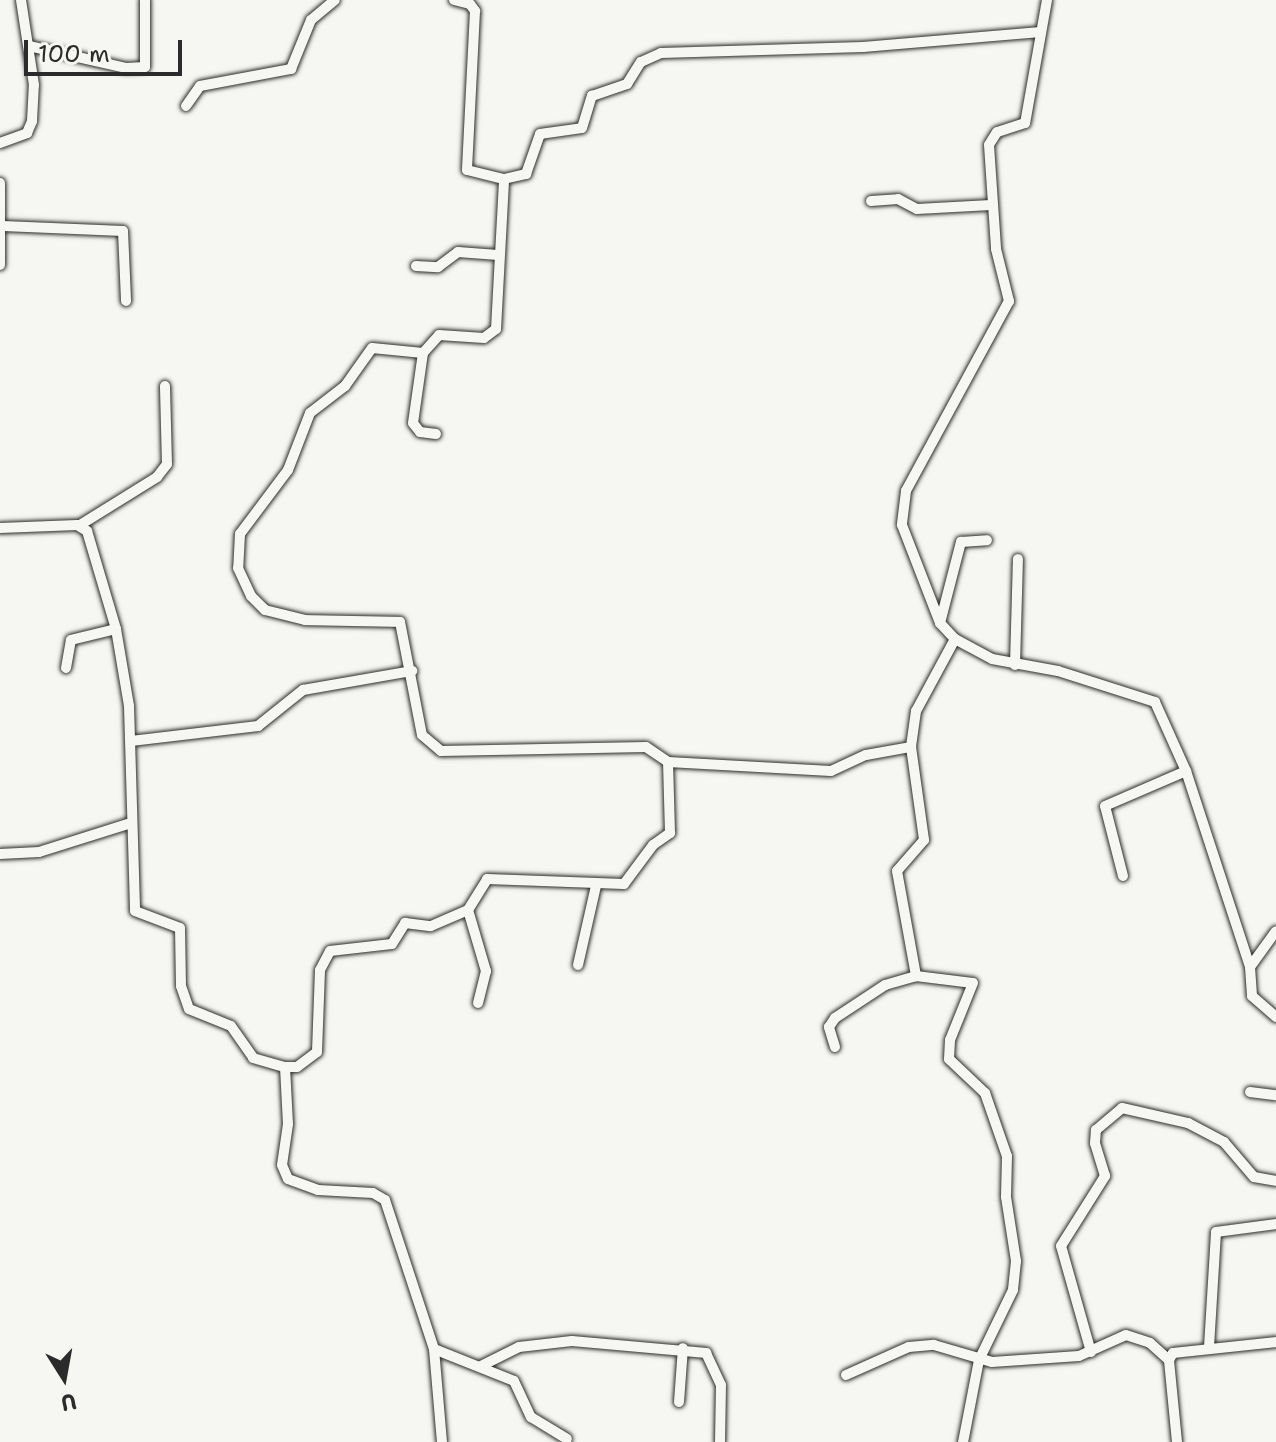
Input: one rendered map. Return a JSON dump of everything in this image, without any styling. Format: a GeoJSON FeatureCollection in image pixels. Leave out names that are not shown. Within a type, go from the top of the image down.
{"type":"FeatureCollection","features":[{"type":"Feature","properties":{"kind":"street"},"geometry":{"type":"LineString","coordinates":[[0,143],[31,129],[34,85],[21,0]]}},
{"type":"Feature","properties":{"kind":"street"},"geometry":{"type":"LineString","coordinates":[[29,46],[126,68],[145,67],[145,0]]}},
{"type":"Feature","properties":{"kind":"street"},"geometry":{"type":"LineString","coordinates":[[186,106],[200,86],[291,69],[311,20],[335,0]]}},
{"type":"Feature","properties":{"kind":"street"},"geometry":{"type":"LineString","coordinates":[[454,0],[470,4],[475,11],[467,170],[504,179],[526,174],[540,134],[582,128],[592,96],[627,84],[641,62],[661,53],[863,47],[1040,32]]}},
{"type":"Feature","properties":{"kind":"street"},"geometry":{"type":"LineString","coordinates":[[1047,0],[1025,123],[997,132],[989,145],[991,205],[1008,290],[1005,313],[901,505],[907,547],[924,573],[940,623],[955,639],[1015,665],[1058,671],[1143,695],[1163,714],[1186,771],[1250,967],[1252,996],[1276,1017]]}},
{"type":"Feature","properties":{"kind":"street"},"geometry":{"type":"LineString","coordinates":[[436,434],[420,432],[413,423],[423,353],[439,335],[484,338],[494,333],[504,179]]}},
{"type":"Feature","properties":{"kind":"street"},"geometry":{"type":"LineString","coordinates":[[0,183],[3,226],[0,265]]}},
{"type":"Feature","properties":{"kind":"street"},"geometry":{"type":"LineString","coordinates":[[871,201],[898,199],[917,209],[991,205]]}},
{"type":"Feature","properties":{"kind":"street"},"geometry":{"type":"LineString","coordinates":[[3,226],[123,231],[126,301]]}},
{"type":"Feature","properties":{"kind":"street"},"geometry":{"type":"LineString","coordinates":[[416,266],[438,267],[458,252],[498,255]]}},
{"type":"Feature","properties":{"kind":"street"},"geometry":{"type":"LineString","coordinates":[[423,353],[378,347],[366,351],[354,376],[310,413],[288,470],[250,515],[236,548],[238,568],[265,610],[305,620],[400,622],[412,671],[422,735],[441,751],[646,747],[668,762],[831,771],[866,755],[911,747]]}},
{"type":"Feature","properties":{"kind":"street"},"geometry":{"type":"LineString","coordinates":[[0,528],[80,525],[163,472],[167,464],[165,386]]}},
{"type":"Feature","properties":{"kind":"street"},"geometry":{"type":"LineString","coordinates":[[80,525],[94,549],[116,629],[131,741],[133,905],[140,914],[174,922],[180,928],[186,1006],[231,1026],[253,1058],[285,1067],[297,1067],[317,1052],[320,970],[330,951],[392,944],[405,923],[431,926],[468,910],[487,879],[596,886],[624,884],[653,845],[670,833],[668,762]]}},
{"type":"Feature","properties":{"kind":"street"},"geometry":{"type":"LineString","coordinates":[[940,623],[961,542],[987,540]]}},
{"type":"Feature","properties":{"kind":"street"},"geometry":{"type":"LineString","coordinates":[[1015,665],[1018,559]]}},
{"type":"Feature","properties":{"kind":"street"},"geometry":{"type":"LineString","coordinates":[[66,668],[71,640],[116,629]]}},
{"type":"Feature","properties":{"kind":"street"},"geometry":{"type":"LineString","coordinates":[[916,976],[897,879],[901,865],[924,840],[911,747],[918,705],[955,639]]}},
{"type":"Feature","properties":{"kind":"street"},"geometry":{"type":"LineString","coordinates":[[131,741],[258,726],[303,690],[412,671]]}},
{"type":"Feature","properties":{"kind":"street"},"geometry":{"type":"LineString","coordinates":[[1123,876],[1105,806],[1186,771]]}},
{"type":"Feature","properties":{"kind":"street"},"geometry":{"type":"LineString","coordinates":[[0,854],[39,852],[131,823]]}},
{"type":"Feature","properties":{"kind":"street"},"geometry":{"type":"LineString","coordinates":[[578,965],[596,886]]}},
{"type":"Feature","properties":{"kind":"street"},"geometry":{"type":"LineString","coordinates":[[468,910],[486,971],[478,1003]]}},
{"type":"Feature","properties":{"kind":"street"},"geometry":{"type":"LineString","coordinates":[[1250,967],[1276,931]]}},
{"type":"Feature","properties":{"kind":"street"},"geometry":{"type":"LineString","coordinates":[[835,1047],[829,1027],[835,1018],[885,985],[916,976],[973,983],[950,1040],[949,1059],[985,1093],[1007,1156],[1006,1197],[1016,1261],[1013,1290],[979,1360],[963,1442]]}},
{"type":"Feature","properties":{"kind":"street"},"geometry":{"type":"LineString","coordinates":[[285,1067],[288,1124],[283,1173],[295,1184],[318,1190],[373,1193],[385,1200],[434,1349],[442,1442]]}},
{"type":"Feature","properties":{"kind":"street"},"geometry":{"type":"LineString","coordinates":[[1250,1092],[1276,1095]]}},
{"type":"Feature","properties":{"kind":"street"},"geometry":{"type":"LineString","coordinates":[[1091,1352],[1061,1246],[1105,1176],[1095,1143],[1096,1130],[1127,1108],[1188,1123],[1224,1142],[1254,1177],[1276,1181]]}},
{"type":"Feature","properties":{"kind":"street"},"geometry":{"type":"LineString","coordinates":[[1209,1347],[1216,1232],[1276,1224]]}},
{"type":"Feature","properties":{"kind":"street"},"geometry":{"type":"LineString","coordinates":[[846,1375],[909,1347],[934,1345],[979,1360],[1091,1352],[1126,1335],[1150,1343],[1169,1360],[1177,1442]]}},
{"type":"Feature","properties":{"kind":"street"},"geometry":{"type":"LineString","coordinates":[[481,1366],[519,1347],[566,1341],[683,1348],[706,1353],[717,1369],[724,1403],[720,1442]]}},
{"type":"Feature","properties":{"kind":"street"},"geometry":{"type":"LineString","coordinates":[[1169,1360],[1177,1351],[1276,1342]]}},
{"type":"Feature","properties":{"kind":"street"},"geometry":{"type":"LineString","coordinates":[[679,1402],[683,1348]]}},
{"type":"Feature","properties":{"kind":"street"},"geometry":{"type":"LineString","coordinates":[[434,1349],[514,1381],[531,1417],[567,1439]]}}]}
